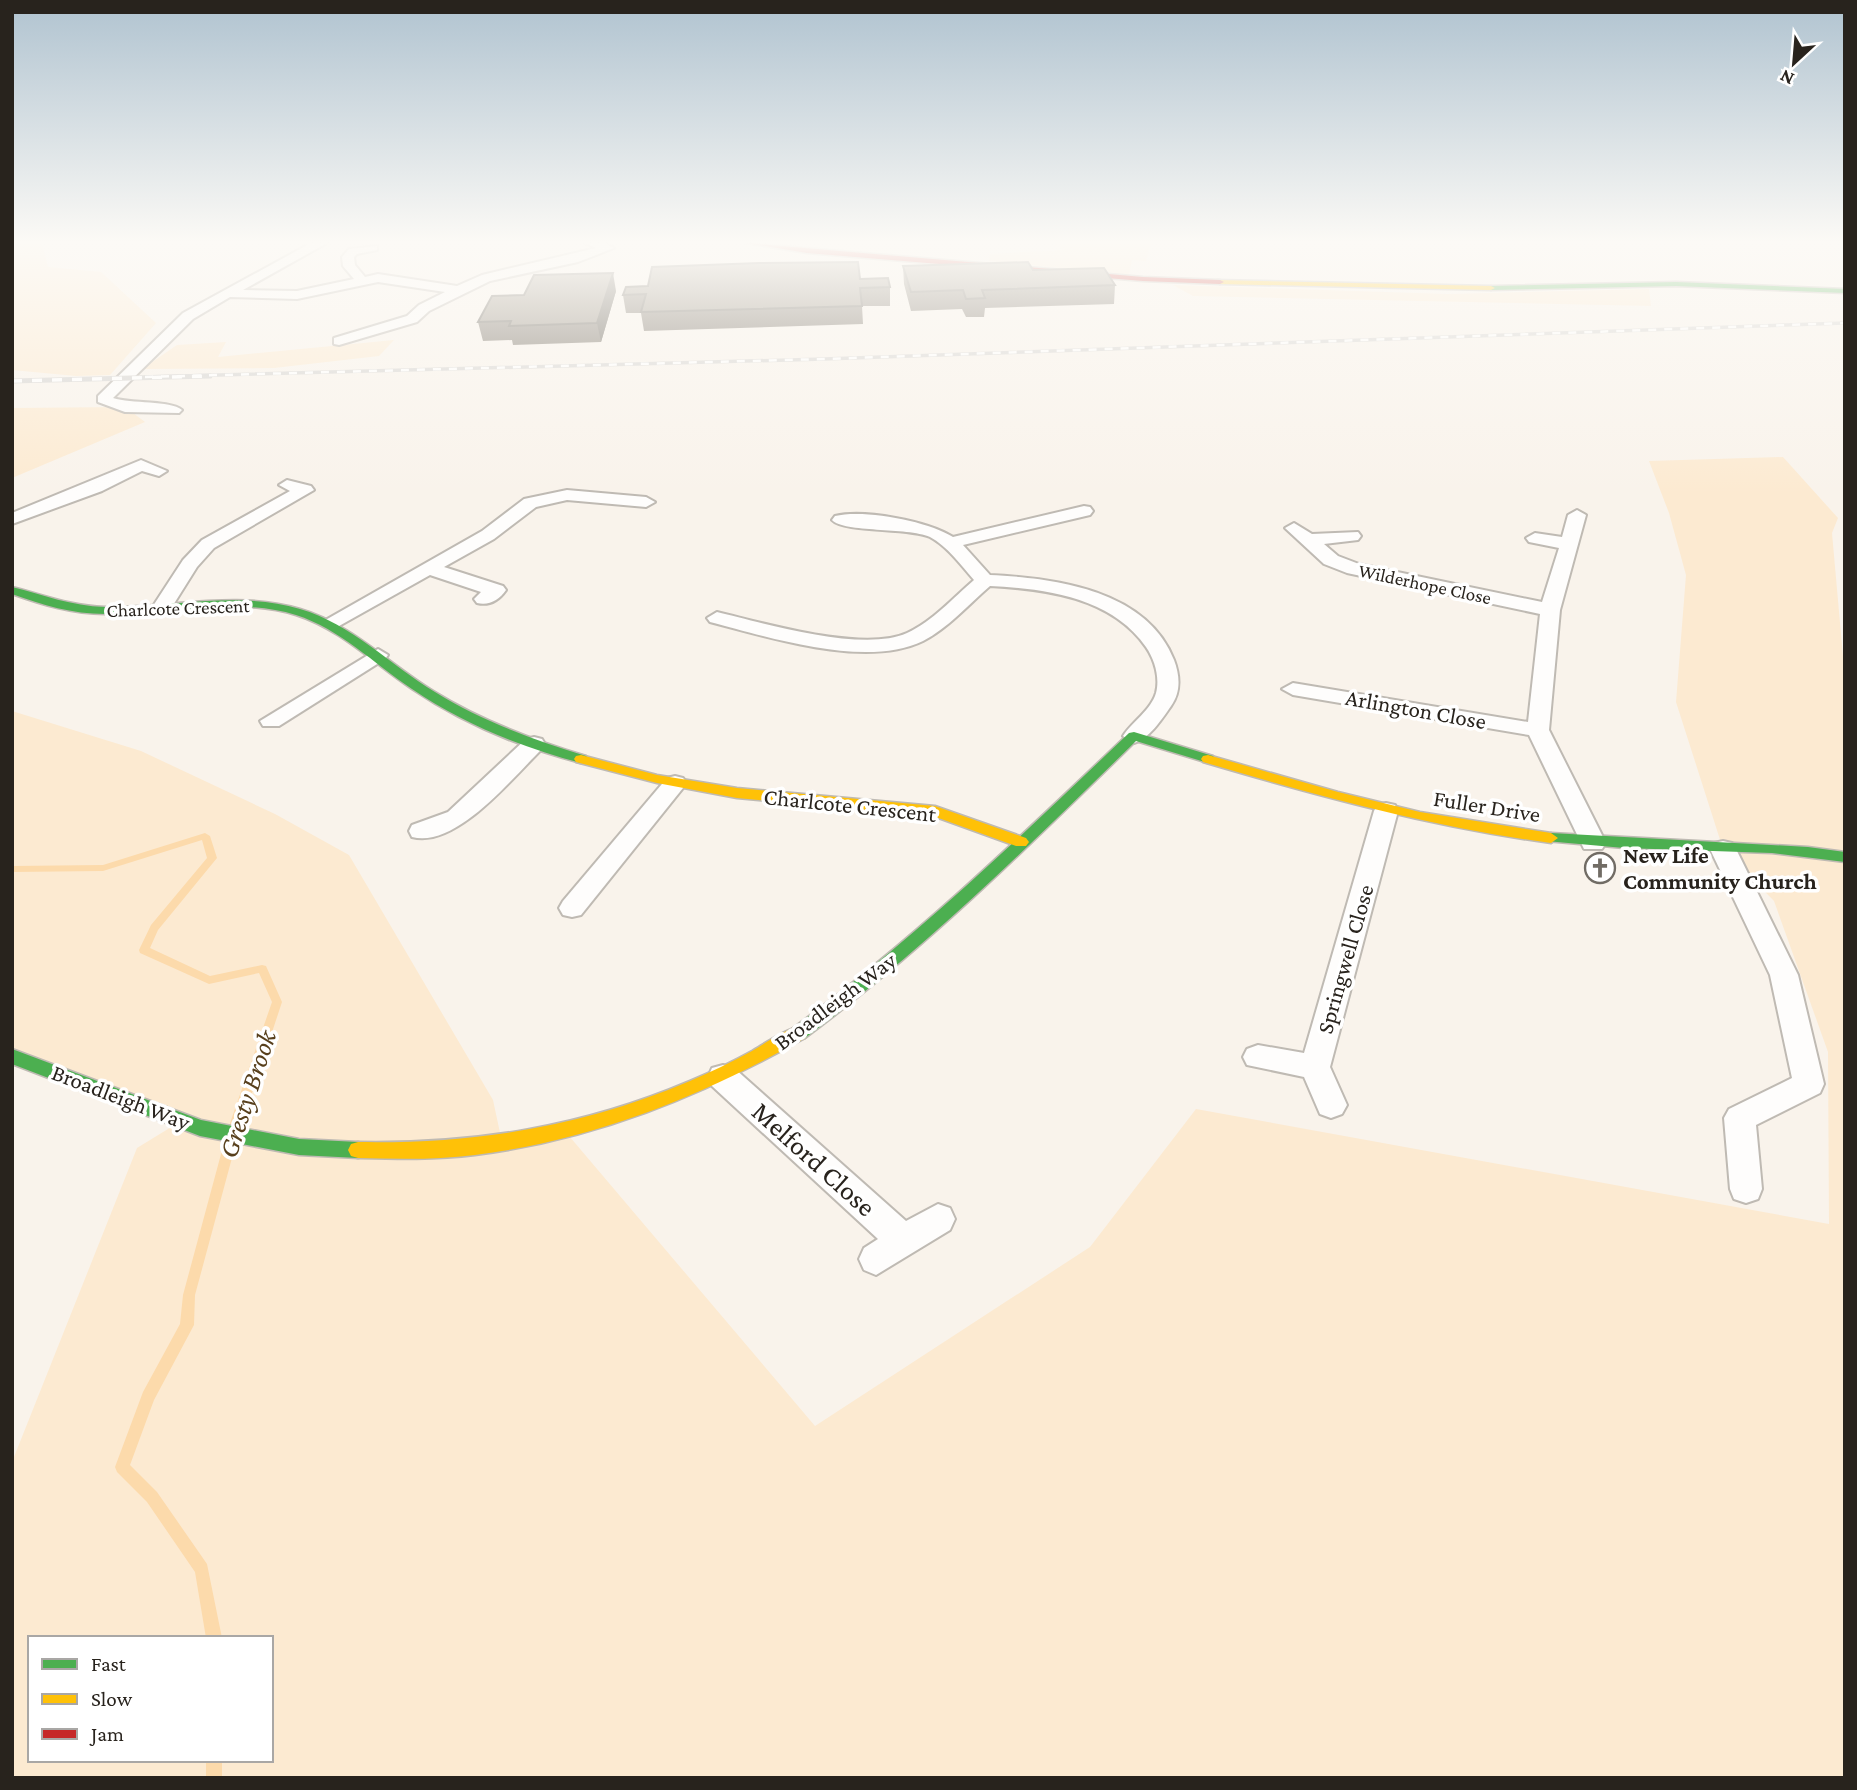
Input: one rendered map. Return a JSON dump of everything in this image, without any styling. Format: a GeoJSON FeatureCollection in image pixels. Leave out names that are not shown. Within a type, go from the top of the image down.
{"type":"FeatureCollection","features":[{"type":"Feature","properties":{"kind":"street"},"geometry":{"type":"LineString","coordinates":[[174,410],[125,407],[103,399],[177,327]]}},
{"type":"Feature","properties":{"kind":"street"},"geometry":{"type":"LineString","coordinates":[[339,341],[387,327]]}},
{"type":"Feature","properties":{"kind":"street"},"geometry":{"type":"LineString","coordinates":[[12,519],[96,487],[134,462],[159,471]]}},
{"type":"Feature","properties":{"kind":"street"},"geometry":{"type":"LineString","coordinates":[[163,606],[190,564],[208,544],[304,490]]}},
{"type":"Feature","properties":{"kind":"street"},"geometry":{"type":"LineString","coordinates":[[332,622],[431,569],[488,535],[522,507],[537,500],[577,495],[646,502]]}},
{"type":"Feature","properties":{"kind":"street"},"geometry":{"type":"LineString","coordinates":[[1577,515],[1550,610],[1538,730],[1593,843]]}},
{"type":"Feature","properties":{"kind":"street"},"geometry":{"type":"LineString","coordinates":[[950,543],[1079,519]]}},
{"type":"Feature","properties":{"kind":"street"},"geometry":{"type":"LineString","coordinates":[[717,618],[857,646],[893,645],[921,634],[985,580],[950,543],[935,533],[914,526],[842,520]]}},
{"type":"Feature","properties":{"kind":"street","name":"Wilderhope Close"},"geometry":{"type":"LineString","coordinates":[[1352,536],[1302,534],[1331,560],[1354,569],[1550,610]]}},
{"type":"Feature","properties":{"kind":"street"},"geometry":{"type":"LineString","coordinates":[[1535,538],[1569,544]]}},
{"type":"Feature","properties":{"kind":"street"},"geometry":{"type":"LineString","coordinates":[[431,569],[496,590]]}},
{"type":"Feature","properties":{"kind":"street","name":"Broadleigh Way"},"geometry":{"type":"LineString","coordinates":[[16,1061],[181,1121],[227,1134],[304,1147],[387,1151],[502,1142],[564,1130],[626,1114],[723,1077],[799,1034],[856,990],[1134,736],[1164,700],[1167,686],[1163,659],[1147,634],[1118,612],[1079,594],[1033,583],[985,580]]}},
{"type":"Feature","properties":{"kind":"street","name":"Charlcote Crescent"},"geometry":{"type":"LineString","coordinates":[[12,590],[38,603],[80,610],[252,605],[288,610],[332,622],[429,695],[495,729],[534,744],[625,772],[675,783],[792,799],[937,811],[1021,842]]}},
{"type":"Feature","properties":{"kind":"street"},"geometry":{"type":"LineString","coordinates":[[271,721],[378,655]]}},
{"type":"Feature","properties":{"kind":"street","name":"Arlington Close"},"geometry":{"type":"LineString","coordinates":[[1293,688],[1538,730]]}},
{"type":"Feature","properties":{"kind":"street","name":"Fuller Drive"},"geometry":{"type":"LineString","coordinates":[[1134,736],[1252,774],[1386,811],[1488,831],[1593,843],[1806,850],[1845,857]]}},
{"type":"Feature","properties":{"kind":"street"},"geometry":{"type":"LineString","coordinates":[[421,831],[457,818],[534,744]]}},
{"type":"Feature","properties":{"kind":"street"},"geometry":{"type":"LineString","coordinates":[[572,908],[675,783]]}},
{"type":"Feature","properties":{"kind":"street","name":"Springwell Close"},"geometry":{"type":"LineString","coordinates":[[1315,1067],[1386,811]]}},
{"type":"Feature","properties":{"kind":"street"},"geometry":{"type":"LineString","coordinates":[[457,818],[483,825]]}},
{"type":"Feature","properties":{"kind":"street"},"geometry":{"type":"LineString","coordinates":[[1723,849],[1784,975],[1809,1084],[1740,1118],[1746,1189]]}},
{"type":"Feature","properties":{"kind":"street"},"geometry":{"type":"LineString","coordinates":[[1258,1057],[1315,1067],[1331,1105]]}},
{"type":"Feature","properties":{"kind":"street","name":"Melford Close"},"geometry":{"type":"LineString","coordinates":[[723,1077],[904,1241]]}},
{"type":"Feature","properties":{"kind":"street"},"geometry":{"type":"LineString","coordinates":[[876,1259],[939,1219]]}},
{"type":"Feature","properties":{"kind":"shaded area"},"geometry":{"type":"Polygon","coordinates":[[[12,327],[153,327],[110,375],[76,376],[12,370],[12,327]]]}},
{"type":"Feature","properties":{"kind":"shaded area"},"geometry":{"type":"Polygon","coordinates":[[[394,340],[379,356],[274,368],[142,369],[177,345],[226,342],[218,357],[394,340]]]}},
{"type":"Feature","properties":{"kind":"shaded area"},"geometry":{"type":"Polygon","coordinates":[[[125,407],[145,422],[12,478],[12,408],[125,407]]]}},
{"type":"Feature","properties":{"kind":"shaded area"},"geometry":{"type":"Polygon","coordinates":[[[1783,457],[1838,518],[1832,533],[1845,679],[1845,1778],[12,1778],[12,1462],[137,1148],[181,1121],[12,1056],[12,711],[141,751],[275,814],[349,855],[493,1100],[502,1142],[564,1130],[815,1426],[1090,1247],[1196,1109],[1829,1224],[1828,1052],[1774,901],[1723,849],[1676,702],[1686,575],[1669,513],[1649,461],[1783,457]]]}},
{"type":"Feature","properties":{"kind":"waterway","name":"Gresty Brook"},"geometry":{"type":"LineString","coordinates":[[12,869],[103,868],[205,836],[212,858],[154,928],[144,950],[209,980],[262,969],[277,1002],[234,1129]]}},
{"type":"Feature","properties":{"kind":"waterway","name":"Gresty Brook"},"geometry":{"type":"LineString","coordinates":[[214,1636],[202,1569],[152,1497],[122,1467],[148,1397],[187,1325],[189,1295],[230,1143]]}},
{"type":"Feature","properties":{"kind":"waterway","name":"Gresty Brook"},"geometry":{"type":"LineString","coordinates":[[214,1762],[214,1778]]}},
{"type":"Feature","properties":{"kind":"railway"},"geometry":{"type":"LineString","coordinates":[[145,377],[824,359],[1745,327]]}},
{"type":"Feature","properties":{"kind":"railway"},"geometry":{"type":"LineString","coordinates":[[12,381],[210,376]]}},
{"type":"Feature","properties":{"kind":"traffic: fast"},"geometry":{"type":"LineString","coordinates":[[12,590],[53,604],[105,611],[215,604],[269,606],[296,611],[350,637],[413,684],[466,715],[523,740],[581,759]]}},
{"type":"Feature","properties":{"kind":"traffic: fast"},"geometry":{"type":"LineString","coordinates":[[799,1033],[844,1000],[931,928],[1134,736],[1208,759]]}},
{"type":"Feature","properties":{"kind":"traffic: fast"},"geometry":{"type":"LineString","coordinates":[[1551,838],[1772,848],[1845,857]]}},
{"type":"Feature","properties":{"kind":"traffic: fast"},"geometry":{"type":"LineString","coordinates":[[12,1056],[200,1128],[299,1147],[358,1150]]}},
{"type":"Feature","properties":{"kind":"traffic: slow"},"geometry":{"type":"LineString","coordinates":[[581,759],[657,779],[737,793],[935,811],[1021,842]]}},
{"type":"Feature","properties":{"kind":"traffic: slow"},"geometry":{"type":"LineString","coordinates":[[1208,759],[1335,796],[1420,816],[1551,838]]}},
{"type":"Feature","properties":{"kind":"traffic: slow"},"geometry":{"type":"LineString","coordinates":[[358,1150],[416,1151],[474,1147],[587,1125],[696,1086],[799,1033]]}},
{"type":"Feature","properties":{"kind":"place","name":"New Life Community Church"},"geometry":{"type":"Point","coordinates":[1600,868]}}]}
